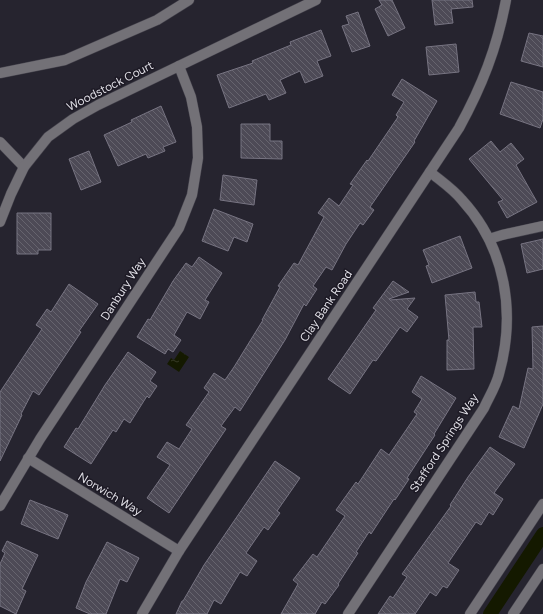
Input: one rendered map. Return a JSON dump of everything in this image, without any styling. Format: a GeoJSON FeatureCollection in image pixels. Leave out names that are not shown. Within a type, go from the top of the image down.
{"type":"FeatureCollection","features":[{"type":"Feature","properties":{"kind":"street"},"geometry":{"type":"LineString","coordinates":[[0,72],[65,60],[157,20],[188,0]]}},
{"type":"Feature","properties":{"kind":"street","name":"Woodstock Court"},"geometry":{"type":"LineString","coordinates":[[0,222],[24,167],[48,137],[73,119],[98,104],[316,0]]}},
{"type":"Feature","properties":{"kind":"street","name":"Clay Bank Road"},"geometry":{"type":"LineString","coordinates":[[142,614],[179,551],[459,128],[475,99],[491,61],[506,0]]}},
{"type":"Feature","properties":{"kind":"street","name":"Danbury Way"},"geometry":{"type":"LineString","coordinates":[[0,506],[28,458],[179,228],[192,195],[198,158],[197,127],[191,97],[178,66]]}},
{"type":"Feature","properties":{"kind":"street"},"geometry":{"type":"LineString","coordinates":[[0,142],[24,167]]}},
{"type":"Feature","properties":{"kind":"street","name":"Stafford Springs Way"},"geometry":{"type":"LineString","coordinates":[[348,614],[484,408],[499,376],[506,343],[508,321],[506,292],[500,266],[489,239],[477,218],[462,200],[430,172]]}},
{"type":"Feature","properties":{"kind":"street"},"geometry":{"type":"LineString","coordinates":[[489,239],[543,226]]}},
{"type":"Feature","properties":{"kind":"street","name":"Norwich Way"},"geometry":{"type":"LineString","coordinates":[[28,458],[179,551]]}},
{"type":"Feature","properties":{"kind":"street"},"geometry":{"type":"LineString","coordinates":[[470,614],[543,504]]}},
{"type":"Feature","properties":{"kind":"street"},"geometry":{"type":"LineString","coordinates":[[513,614],[543,569]]}},
{"type":"Feature","properties":{"kind":"water"},"geometry":{"type":"Polygon","coordinates":[[[180,351],[189,357],[179,372],[167,364],[171,358],[174,360],[180,351]]]}},
{"type":"Feature","properties":{"kind":"building"},"geometry":{"type":"Polygon","coordinates":[[[379,0],[392,0],[405,28],[388,36],[375,9],[382,5],[379,0]]]}},
{"type":"Feature","properties":{"kind":"building"},"geometry":{"type":"Polygon","coordinates":[[[432,0],[472,0],[473,7],[451,9],[453,23],[435,25],[432,0]]]}},
{"type":"Feature","properties":{"kind":"building"},"geometry":{"type":"Polygon","coordinates":[[[358,12],[370,46],[352,52],[342,26],[349,24],[346,16],[358,12]]]}},
{"type":"Feature","properties":{"kind":"building"},"geometry":{"type":"Polygon","coordinates":[[[321,30],[331,56],[317,61],[323,76],[305,83],[300,71],[280,80],[286,93],[269,100],[266,94],[229,108],[217,75],[253,63],[252,61],[291,45],[290,42],[321,30]]]}},
{"type":"Feature","properties":{"kind":"building"},"geometry":{"type":"Polygon","coordinates":[[[529,33],[543,36],[543,67],[521,61],[529,33]]]}},
{"type":"Feature","properties":{"kind":"building"},"geometry":{"type":"Polygon","coordinates":[[[456,44],[459,72],[429,75],[426,47],[456,44]]]}},
{"type":"Feature","properties":{"kind":"building"},"geometry":{"type":"Polygon","coordinates":[[[402,79],[437,101],[414,141],[415,142],[370,207],[374,210],[363,225],[360,223],[346,244],[332,270],[326,267],[313,286],[317,289],[306,306],[304,304],[285,340],[240,411],[235,407],[221,426],[226,429],[169,513],[147,498],[170,465],[157,457],[167,442],[179,449],[192,429],[186,425],[209,392],[204,388],[214,373],[225,380],[234,367],[263,320],[280,287],[278,286],[294,263],[298,265],[324,217],[318,213],[329,198],[339,206],[353,185],[350,184],[367,160],[368,161],[398,117],[396,115],[404,102],[392,95],[402,79]]]}},
{"type":"Feature","properties":{"kind":"building"},"geometry":{"type":"Polygon","coordinates":[[[511,82],[543,92],[543,119],[540,128],[500,114],[511,82]]]}},
{"type":"Feature","properties":{"kind":"building"},"geometry":{"type":"Polygon","coordinates":[[[161,106],[176,142],[163,147],[165,151],[148,158],[146,154],[118,166],[104,135],[161,106]]]}},
{"type":"Feature","properties":{"kind":"building"},"geometry":{"type":"Polygon","coordinates":[[[241,124],[270,124],[270,141],[282,141],[282,159],[241,158],[241,124]]]}},
{"type":"Feature","properties":{"kind":"building"},"geometry":{"type":"Polygon","coordinates":[[[491,141],[500,152],[511,143],[524,159],[516,165],[537,202],[507,218],[498,202],[503,200],[469,159],[491,141]]]}},
{"type":"Feature","properties":{"kind":"building"},"geometry":{"type":"Polygon","coordinates":[[[89,151],[101,182],[81,190],[69,159],[89,151]]]}},
{"type":"Feature","properties":{"kind":"building"},"geometry":{"type":"Polygon","coordinates":[[[223,175],[257,180],[254,205],[220,200],[223,175]]]}},
{"type":"Feature","properties":{"kind":"building"},"geometry":{"type":"Polygon","coordinates":[[[214,209],[253,224],[247,242],[234,237],[228,251],[202,241],[214,209]]]}},
{"type":"Feature","properties":{"kind":"building"},"geometry":{"type":"Polygon","coordinates":[[[17,213],[51,213],[51,250],[38,250],[38,254],[17,254],[17,213]]]}},
{"type":"Feature","properties":{"kind":"building"},"geometry":{"type":"Polygon","coordinates":[[[460,236],[472,268],[432,283],[426,266],[429,265],[423,250],[460,236]]]}},
{"type":"Feature","properties":{"kind":"building"},"geometry":{"type":"Polygon","coordinates":[[[543,239],[543,269],[527,273],[521,244],[543,239]]]}},
{"type":"Feature","properties":{"kind":"building"},"geometry":{"type":"Polygon","coordinates":[[[199,257],[222,273],[205,300],[209,302],[200,319],[187,312],[174,335],[181,340],[173,352],[168,349],[165,354],[137,337],[148,319],[150,320],[173,281],[186,263],[192,267],[199,257]]]}},
{"type":"Feature","properties":{"kind":"building"},"geometry":{"type":"Polygon","coordinates":[[[393,281],[409,292],[389,299],[415,298],[407,309],[418,317],[407,332],[400,327],[376,361],[373,360],[350,394],[328,379],[376,310],[373,308],[393,281]]]}},
{"type":"Feature","properties":{"kind":"building"},"geometry":{"type":"Polygon","coordinates":[[[69,284],[98,304],[79,331],[81,332],[39,395],[33,391],[0,461],[0,392],[42,329],[36,325],[47,309],[51,312],[69,284]]]}},
{"type":"Feature","properties":{"kind":"building"},"geometry":{"type":"Polygon","coordinates":[[[475,292],[476,302],[479,302],[482,327],[473,327],[474,369],[447,370],[447,340],[449,340],[445,295],[475,292]]]}},
{"type":"Feature","properties":{"kind":"building"},"geometry":{"type":"Polygon","coordinates":[[[543,326],[543,404],[524,448],[499,437],[513,406],[519,409],[528,368],[533,369],[532,327],[543,326]]]}},
{"type":"Feature","properties":{"kind":"building"},"geometry":{"type":"Polygon","coordinates":[[[128,352],[156,372],[150,381],[157,386],[149,398],[147,396],[130,423],[124,419],[116,432],[113,430],[91,464],[64,447],[76,428],[78,429],[105,385],[128,352]]]}},
{"type":"Feature","properties":{"kind":"building"},"geometry":{"type":"Polygon","coordinates":[[[421,376],[456,398],[434,434],[435,435],[407,478],[409,479],[395,500],[394,499],[371,534],[369,532],[356,552],[358,553],[338,584],[339,585],[325,604],[322,602],[315,614],[281,614],[298,584],[293,580],[313,554],[317,557],[345,516],[336,510],[356,482],[358,484],[381,449],[389,455],[417,414],[414,412],[422,399],[412,392],[421,376]]]}},
{"type":"Feature","properties":{"kind":"building"},"geometry":{"type":"Polygon","coordinates":[[[490,447],[515,464],[494,493],[503,499],[493,515],[489,512],[481,525],[476,522],[448,563],[459,570],[447,588],[443,586],[436,596],[430,592],[415,614],[378,614],[390,596],[393,598],[407,577],[402,574],[451,506],[450,505],[468,477],[490,447]]]}},
{"type":"Feature","properties":{"kind":"building"},"geometry":{"type":"Polygon","coordinates":[[[275,461],[300,478],[277,511],[280,513],[268,530],[264,527],[246,553],[257,561],[247,576],[240,572],[221,604],[214,600],[207,614],[176,614],[182,601],[204,565],[275,461]]]}},
{"type":"Feature","properties":{"kind":"building"},"geometry":{"type":"Polygon","coordinates":[[[30,500],[68,515],[58,539],[21,524],[30,500]]]}},
{"type":"Feature","properties":{"kind":"building"},"geometry":{"type":"Polygon","coordinates":[[[7,541],[38,555],[22,589],[26,591],[16,614],[0,606],[0,564],[5,553],[2,551],[7,541]]]}},
{"type":"Feature","properties":{"kind":"building"},"geometry":{"type":"Polygon","coordinates":[[[107,542],[139,558],[127,582],[120,579],[106,614],[90,614],[76,608],[86,582],[107,542]]]}},
{"type":"Feature","properties":{"kind":"waterway"},"geometry":{"type":"LineString","coordinates":[[490,614],[543,534]]}}]}
